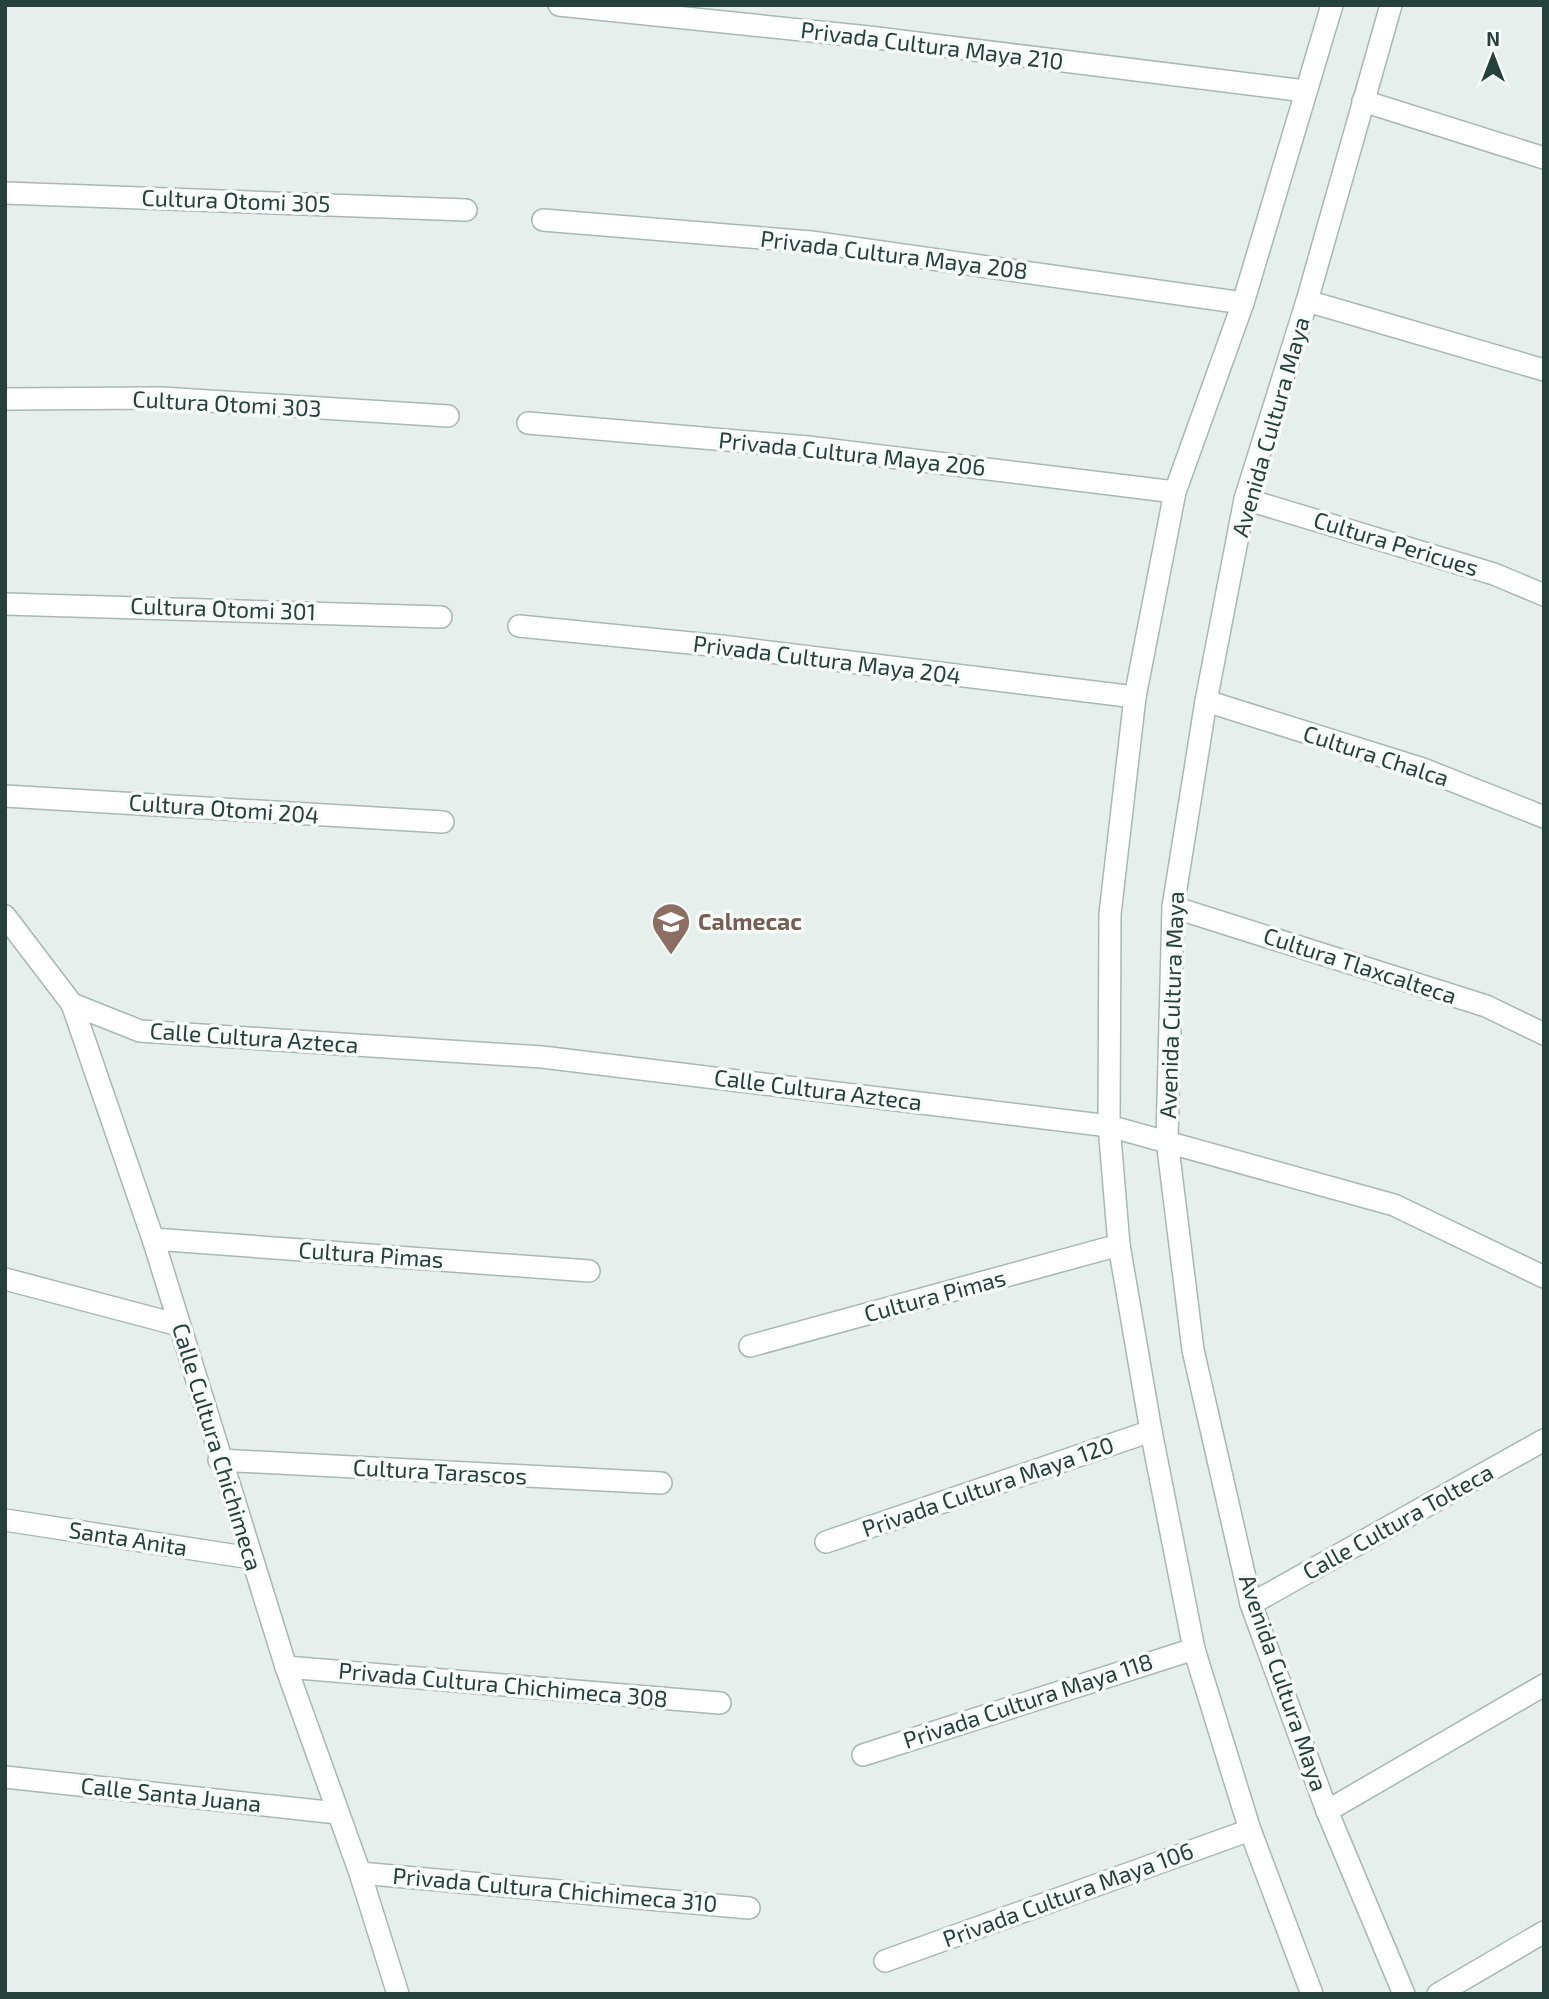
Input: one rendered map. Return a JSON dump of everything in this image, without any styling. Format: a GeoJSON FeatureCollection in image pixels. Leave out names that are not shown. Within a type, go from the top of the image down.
{"type":"FeatureCollection","features":[{"type":"Feature","properties":{"kind":"street","name":"Privada Cultura Maya 210"},"geometry":{"type":"LineString","coordinates":[[559,5],[869,37],[1305,91]]}},
{"type":"Feature","properties":{"kind":"street"},"geometry":{"type":"LineString","coordinates":[[1312,1994],[1250,1830],[1194,1649],[1151,1431],[1119,1245],[1109,1126],[1110,914],[1135,697],[1175,492],[1243,303],[1332,5]]}},
{"type":"Feature","properties":{"kind":"street","name":"Avenida Cultura Maya"},"geometry":{"type":"LineString","coordinates":[[1391,5],[1307,300],[1245,499],[1206,701],[1173,907],[1167,1140],[1193,1350],[1251,1604],[1327,1811],[1404,1994]]}},
{"type":"Feature","properties":{"kind":"street"},"geometry":{"type":"LineString","coordinates":[[1363,101],[1544,158]]}},
{"type":"Feature","properties":{"kind":"street","name":"Cultura Otomi 305"},"geometry":{"type":"LineString","coordinates":[[5,193],[466,210]]}},
{"type":"Feature","properties":{"kind":"street","name":"Privada Cultura Maya 208"},"geometry":{"type":"LineString","coordinates":[[543,220],[811,242],[1243,303]]}},
{"type":"Feature","properties":{"kind":"street"},"geometry":{"type":"LineString","coordinates":[[1307,300],[1544,370]]}},
{"type":"Feature","properties":{"kind":"street","name":"Cultura Otomi 303"},"geometry":{"type":"LineString","coordinates":[[5,399],[162,398],[449,416]]}},
{"type":"Feature","properties":{"kind":"street","name":"Privada Cultura Maya 206"},"geometry":{"type":"LineString","coordinates":[[528,423],[808,447],[1175,492]]}},
{"type":"Feature","properties":{"kind":"street","name":"Cultura Pericues"},"geometry":{"type":"LineString","coordinates":[[1245,499],[1494,574],[1544,595]]}},
{"type":"Feature","properties":{"kind":"street","name":"Cultura Otomi 301"},"geometry":{"type":"LineString","coordinates":[[5,604],[441,617]]}},
{"type":"Feature","properties":{"kind":"street","name":"Privada Cultura Maya 204"},"geometry":{"type":"LineString","coordinates":[[519,626],[721,646],[1135,697]]}},
{"type":"Feature","properties":{"kind":"street","name":"Cultura Chalca"},"geometry":{"type":"LineString","coordinates":[[1206,701],[1423,769],[1544,817]]}},
{"type":"Feature","properties":{"kind":"street","name":"Cultura Otomi 204"},"geometry":{"type":"LineString","coordinates":[[5,796],[443,822]]}},
{"type":"Feature","properties":{"kind":"street","name":"Cultura Tlaxcalteca"},"geometry":{"type":"LineString","coordinates":[[1173,907],[1486,1006],[1544,1034]]}},
{"type":"Feature","properties":{"kind":"street","name":"Calle Cultura Chichimeca"},"geometry":{"type":"LineString","coordinates":[[5,916],[72,1004],[153,1239],[219,1460],[286,1667],[360,1873],[398,1994]]}},
{"type":"Feature","properties":{"kind":"street","name":"Calle Cultura Azteca"},"geometry":{"type":"LineString","coordinates":[[72,1004],[140,1031],[542,1057],[1109,1126],[1394,1205],[1544,1277]]}},
{"type":"Feature","properties":{"kind":"street","name":"Cultura Pimas"},"geometry":{"type":"LineString","coordinates":[[153,1239],[589,1271]]}},
{"type":"Feature","properties":{"kind":"street","name":"Cultura Pimas"},"geometry":{"type":"LineString","coordinates":[[750,1346],[1119,1245]]}},
{"type":"Feature","properties":{"kind":"street"},"geometry":{"type":"LineString","coordinates":[[5,1279],[179,1325]]}},
{"type":"Feature","properties":{"kind":"street","name":"Privada Cultura Maya 120"},"geometry":{"type":"LineString","coordinates":[[826,1542],[1151,1431]]}},
{"type":"Feature","properties":{"kind":"street","name":"Calle Cultura Tolteca"},"geometry":{"type":"LineString","coordinates":[[1251,1604],[1544,1440]]}},
{"type":"Feature","properties":{"kind":"street","name":"Cultura Tarascos"},"geometry":{"type":"LineString","coordinates":[[219,1460],[662,1483]]}},
{"type":"Feature","properties":{"kind":"street","name":"Santa Anita"},"geometry":{"type":"LineString","coordinates":[[5,1520],[251,1558]]}},
{"type":"Feature","properties":{"kind":"street","name":"Privada Cultura Maya 118"},"geometry":{"type":"LineString","coordinates":[[863,1755],[1194,1649]]}},
{"type":"Feature","properties":{"kind":"street","name":"Privada Cultura Chichimeca 308"},"geometry":{"type":"LineString","coordinates":[[286,1667],[720,1703]]}},
{"type":"Feature","properties":{"kind":"street"},"geometry":{"type":"LineString","coordinates":[[1327,1811],[1544,1685]]}},
{"type":"Feature","properties":{"kind":"street","name":"Calle Santa Juana"},"geometry":{"type":"LineString","coordinates":[[5,1777],[337,1813]]}},
{"type":"Feature","properties":{"kind":"street","name":"Privada Cultura Maya 106"},"geometry":{"type":"LineString","coordinates":[[885,1961],[1250,1830]]}},
{"type":"Feature","properties":{"kind":"street","name":"Privada Cultura Chichimeca 310"},"geometry":{"type":"LineString","coordinates":[[360,1873],[749,1908]]}},
{"type":"Feature","properties":{"kind":"street"},"geometry":{"type":"LineString","coordinates":[[1438,1994],[1544,1932]]}},
{"type":"Feature","properties":{"kind":"place","name":"Calmecac"},"geometry":{"type":"Point","coordinates":[671,956]}}]}
